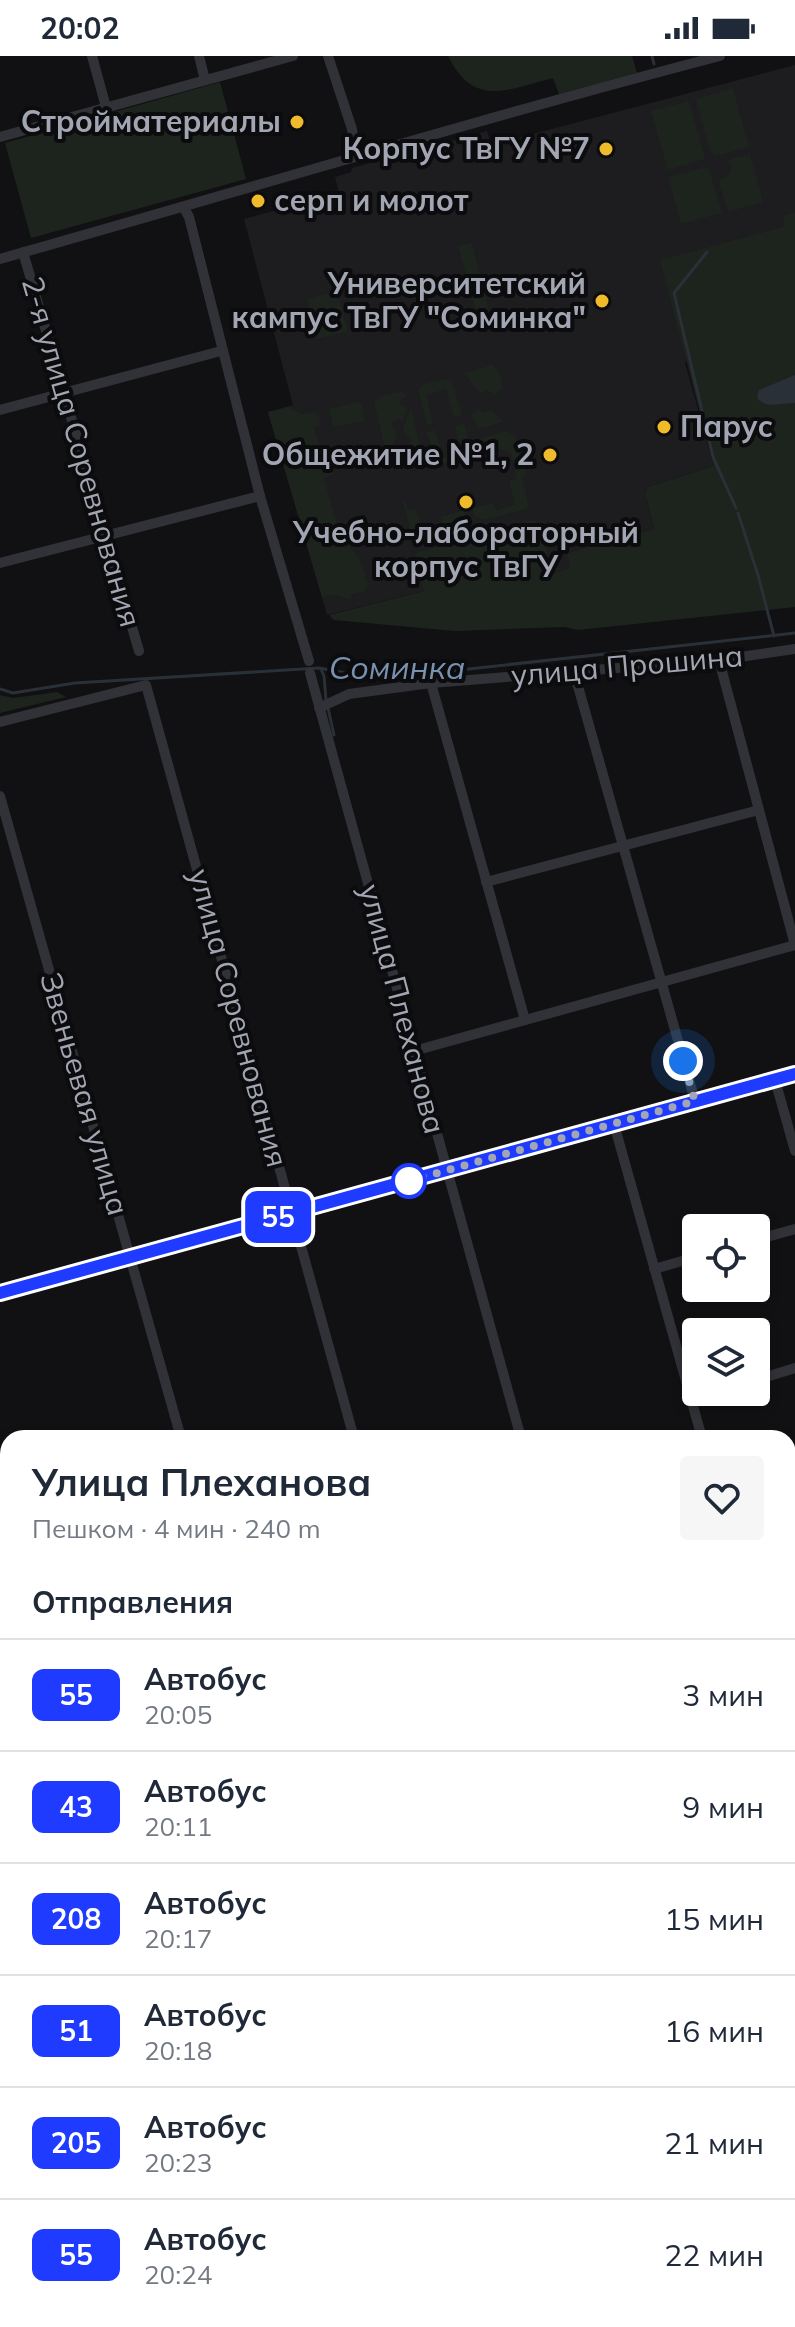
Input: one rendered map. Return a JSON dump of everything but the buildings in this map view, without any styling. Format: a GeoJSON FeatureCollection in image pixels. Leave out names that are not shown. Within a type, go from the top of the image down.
{"type":"FeatureCollection","features":[{"type":"Feature","properties":{"kind":"main road"},"geometry":{"type":"LineString","coordinates":[[0,1293],[795,1074]]}},
{"type":"Feature","properties":{"kind":"street"},"geometry":{"type":"LineString","coordinates":[[92,56],[106,107]]}},
{"type":"Feature","properties":{"kind":"street"},"geometry":{"type":"LineString","coordinates":[[199,56],[205,80]]}},
{"type":"Feature","properties":{"kind":"street"},"geometry":{"type":"LineString","coordinates":[[0,137],[293,56]]}},
{"type":"Feature","properties":{"kind":"street"},"geometry":{"type":"LineString","coordinates":[[328,56],[352,129],[356,156]]}},
{"type":"Feature","properties":{"kind":"street"},"geometry":{"type":"LineString","coordinates":[[0,259],[356,156],[720,56]]}},
{"type":"Feature","properties":{"kind":"street"},"geometry":{"type":"LineString","coordinates":[[184,208],[189,217],[260,496],[309,661]]}},
{"type":"Feature","properties":{"kind":"street","name":"2-я улица Соревнования"},"geometry":{"type":"LineString","coordinates":[[23,252],[139,651]]}},
{"type":"Feature","properties":{"kind":"street"},"geometry":{"type":"LineString","coordinates":[[0,410],[221,351]]}},
{"type":"Feature","properties":{"kind":"street"},"geometry":{"type":"LineString","coordinates":[[0,563],[260,496]]}},
{"type":"Feature","properties":{"kind":"street","name":"улица Прошина"},"geometry":{"type":"LineString","coordinates":[[319,708],[349,694],[431,683],[719,660],[795,649]]}},
{"type":"Feature","properties":{"kind":"street"},"geometry":{"type":"LineString","coordinates":[[414,1051],[795,945],[719,660]]}},
{"type":"Feature","properties":{"kind":"street"},"geometry":{"type":"LineString","coordinates":[[574,672],[695,1101]]}},
{"type":"Feature","properties":{"kind":"street","name":"улица Плеханова"},"geometry":{"type":"LineString","coordinates":[[310,673],[519,1430]]}},
{"type":"Feature","properties":{"kind":"street"},"geometry":{"type":"LineString","coordinates":[[431,683],[525,1020]]}},
{"type":"Feature","properties":{"kind":"street","name":"улица Соревнования"},"geometry":{"type":"LineString","coordinates":[[0,722],[146,685],[352,1430]]}},
{"type":"Feature","properties":{"kind":"street","name":"Звеньевая улица"},"geometry":{"type":"LineString","coordinates":[[0,796],[179,1430]]}},
{"type":"Feature","properties":{"kind":"street"},"geometry":{"type":"LineString","coordinates":[[486,882],[759,810]]}},
{"type":"Feature","properties":{"kind":"street"},"geometry":{"type":"LineString","coordinates":[[775,1080],[795,1151]]}},
{"type":"Feature","properties":{"kind":"street"},"geometry":{"type":"LineString","coordinates":[[614,1124],[682,1367]]}},
{"type":"Feature","properties":{"kind":"street"},"geometry":{"type":"LineString","coordinates":[[770,1236],[795,1229]]}},
{"type":"Feature","properties":{"kind":"street"},"geometry":{"type":"LineString","coordinates":[[654,1269],[682,1261]]}},
{"type":"Feature","properties":{"kind":"street"},"geometry":{"type":"LineString","coordinates":[[770,1376],[795,1368]]}},
{"type":"Feature","properties":{"kind":"street"},"geometry":{"type":"LineString","coordinates":[[693,1406],[700,1430]]}},
{"type":"Feature","properties":{"kind":"shaded area"},"geometry":{"type":"Polygon","coordinates":[[[448,56],[632,56],[637,73],[559,94],[553,78],[493,91],[469,83],[448,56]]]}},
{"type":"Feature","properties":{"kind":"shaded area","name":"Университетский кампус ТвГУ \"Соминка\""},"geometry":{"type":"Polygon","coordinates":[[[795,65],[795,212],[784,215],[784,227],[685,363],[714,466],[648,487],[645,493],[654,529],[567,553],[571,568],[553,575],[424,591],[327,615],[268,412],[293,405],[244,219],[339,193],[335,177],[351,172],[352,168],[487,131],[491,145],[795,65]]]}},
{"type":"Feature","properties":{"kind":"shaded area"},"geometry":{"type":"Polygon","coordinates":[[[220,82],[246,179],[31,238],[5,143],[220,82]]]}},
{"type":"Feature","properties":{"kind":"shaded area"},"geometry":{"type":"Polygon","coordinates":[[[733,88],[749,147],[716,156],[710,151],[696,99],[733,88]]]}},
{"type":"Feature","properties":{"kind":"shaded area"},"geometry":{"type":"Polygon","coordinates":[[[689,101],[705,159],[668,170],[651,111],[689,101]]]}},
{"type":"Feature","properties":{"kind":"shaded area"},"geometry":{"type":"Polygon","coordinates":[[[750,154],[763,202],[728,212],[719,181],[729,175],[731,167],[728,160],[750,154]]]}},
{"type":"Feature","properties":{"kind":"shaded area"},"geometry":{"type":"Polygon","coordinates":[[[708,167],[722,213],[681,224],[668,177],[708,167]]]}},
{"type":"Feature","properties":{"kind":"shaded area"},"geometry":{"type":"Polygon","coordinates":[[[795,212],[795,607],[578,630],[565,627],[455,631],[334,620],[329,615],[424,591],[415,556],[418,552],[533,520],[540,524],[553,574],[570,568],[567,553],[654,529],[645,493],[648,487],[714,466],[660,260],[784,227],[784,215],[795,212]]]}},
{"type":"Feature","properties":{"kind":"shaded area"},"geometry":{"type":"Polygon","coordinates":[[[472,243],[489,311],[477,314],[458,246],[472,243]]]}},
{"type":"Feature","properties":{"kind":"shaded area"},"geometry":{"type":"Polygon","coordinates":[[[337,291],[348,331],[317,339],[307,299],[337,291]]]}},
{"type":"Feature","properties":{"kind":"shaded area"},"geometry":{"type":"Polygon","coordinates":[[[492,365],[499,373],[503,388],[495,394],[486,390],[480,393],[464,373],[492,365]]]}},
{"type":"Feature","properties":{"kind":"shaded area"},"geometry":{"type":"Polygon","coordinates":[[[795,375],[795,403],[770,405],[757,398],[759,390],[795,375]]]}},
{"type":"Feature","properties":{"kind":"shaded area"},"geometry":{"type":"Polygon","coordinates":[[[446,379],[452,382],[462,415],[454,417],[446,389],[426,395],[433,424],[427,425],[418,390],[424,384],[446,379]]]}},
{"type":"Feature","properties":{"kind":"shaded area"},"geometry":{"type":"Polygon","coordinates":[[[402,392],[407,395],[399,401],[402,407],[407,407],[403,420],[397,419],[391,423],[397,435],[387,456],[374,402],[382,396],[402,392]]]}},
{"type":"Feature","properties":{"kind":"shaded area"},"geometry":{"type":"Polygon","coordinates":[[[361,403],[365,421],[333,427],[329,409],[361,403]]]}},
{"type":"Feature","properties":{"kind":"shaded area"},"geometry":{"type":"Polygon","coordinates":[[[288,407],[301,414],[315,412],[319,416],[320,425],[314,428],[324,463],[332,464],[334,473],[324,479],[341,538],[359,558],[368,585],[363,594],[350,595],[352,600],[334,595],[322,597],[268,412],[288,407]]]}},
{"type":"Feature","properties":{"kind":"shaded area"},"geometry":{"type":"Polygon","coordinates":[[[411,408],[422,456],[407,463],[391,464],[395,450],[405,451],[410,447],[411,441],[403,429],[411,408]]]}},
{"type":"Feature","properties":{"kind":"shaded area"},"geometry":{"type":"Polygon","coordinates":[[[479,409],[483,412],[492,410],[504,422],[478,429],[471,414],[479,409]]]}},
{"type":"Feature","properties":{"kind":"shaded area"},"geometry":{"type":"Polygon","coordinates":[[[464,423],[473,455],[437,466],[427,432],[435,430],[443,457],[462,452],[455,426],[464,423]]]}},
{"type":"Feature","properties":{"kind":"shaded area"},"geometry":{"type":"Polygon","coordinates":[[[508,431],[516,438],[523,461],[514,464],[511,454],[501,449],[475,455],[472,447],[480,445],[479,438],[508,431]]]}},
{"type":"Feature","properties":{"kind":"shaded area"},"geometry":{"type":"Polygon","coordinates":[[[524,466],[527,474],[522,479],[529,508],[485,520],[474,516],[472,508],[494,503],[496,510],[515,505],[509,481],[516,478],[515,471],[524,466]]]}},
{"type":"Feature","properties":{"kind":"shaded area"},"geometry":{"type":"Polygon","coordinates":[[[403,501],[408,510],[416,508],[423,531],[443,526],[441,517],[464,510],[466,518],[460,528],[417,540],[412,537],[403,501]]]}},
{"type":"Feature","properties":{"kind":"shaded area"},"geometry":{"type":"Polygon","coordinates":[[[57,692],[66,697],[0,713],[0,695],[13,698],[57,692]]]}},
{"type":"Feature","properties":{"kind":"waterway"},"geometry":{"type":"LineString","coordinates":[[652,56],[654,64]]}},
{"type":"Feature","properties":{"kind":"waterway"},"geometry":{"type":"LineString","coordinates":[[707,252],[674,293],[713,457],[736,508]]}},
{"type":"Feature","properties":{"kind":"waterway"},"geometry":{"type":"LineString","coordinates":[[738,513],[774,636]]}},
{"type":"Feature","properties":{"kind":"waterway","name":"Соминка"},"geometry":{"type":"LineString","coordinates":[[0,689],[13,693],[75,683],[319,668],[357,675],[432,673],[795,633]]}},
{"type":"Feature","properties":{"kind":"waterway"},"geometry":{"type":"LineString","coordinates":[[321,669],[326,700]]}},
{"type":"Feature","properties":{"kind":"waterway"},"geometry":{"type":"LineString","coordinates":[[328,708],[334,735]]}},
{"type":"Feature","properties":{"kind":"bus line","name":"55"},"geometry":{"type":"LineString","coordinates":[[0,1293],[795,1074]]}},
{"type":"Feature","properties":{"kind":"place","name":"Стройматериалы"},"geometry":{"type":"Point","coordinates":[297,122]}},
{"type":"Feature","properties":{"kind":"place","name":"Корпус ТвГУ №7"},"geometry":{"type":"Point","coordinates":[606,149]}},
{"type":"Feature","properties":{"kind":"place","name":"серп и молот"},"geometry":{"type":"Point","coordinates":[258,201]}},
{"type":"Feature","properties":{"kind":"place","name":"Университетский кампус ТвГУ \"Соминка\""},"geometry":{"type":"Point","coordinates":[602,301]}},
{"type":"Feature","properties":{"kind":"place","name":"Парус"},"geometry":{"type":"Point","coordinates":[664,427]}},
{"type":"Feature","properties":{"kind":"place","name":"Общежитие №1, 2"},"geometry":{"type":"Point","coordinates":[550,455]}},
{"type":"Feature","properties":{"kind":"place","name":"Учебно-лабораторный корпус ТвГУ"},"geometry":{"type":"Point","coordinates":[466,502]}},
{"type":"Feature","properties":{"kind":"route"},"geometry":{"type":"LineString","coordinates":[[409,1181],[695,1101],[683,1061]]}}]}
